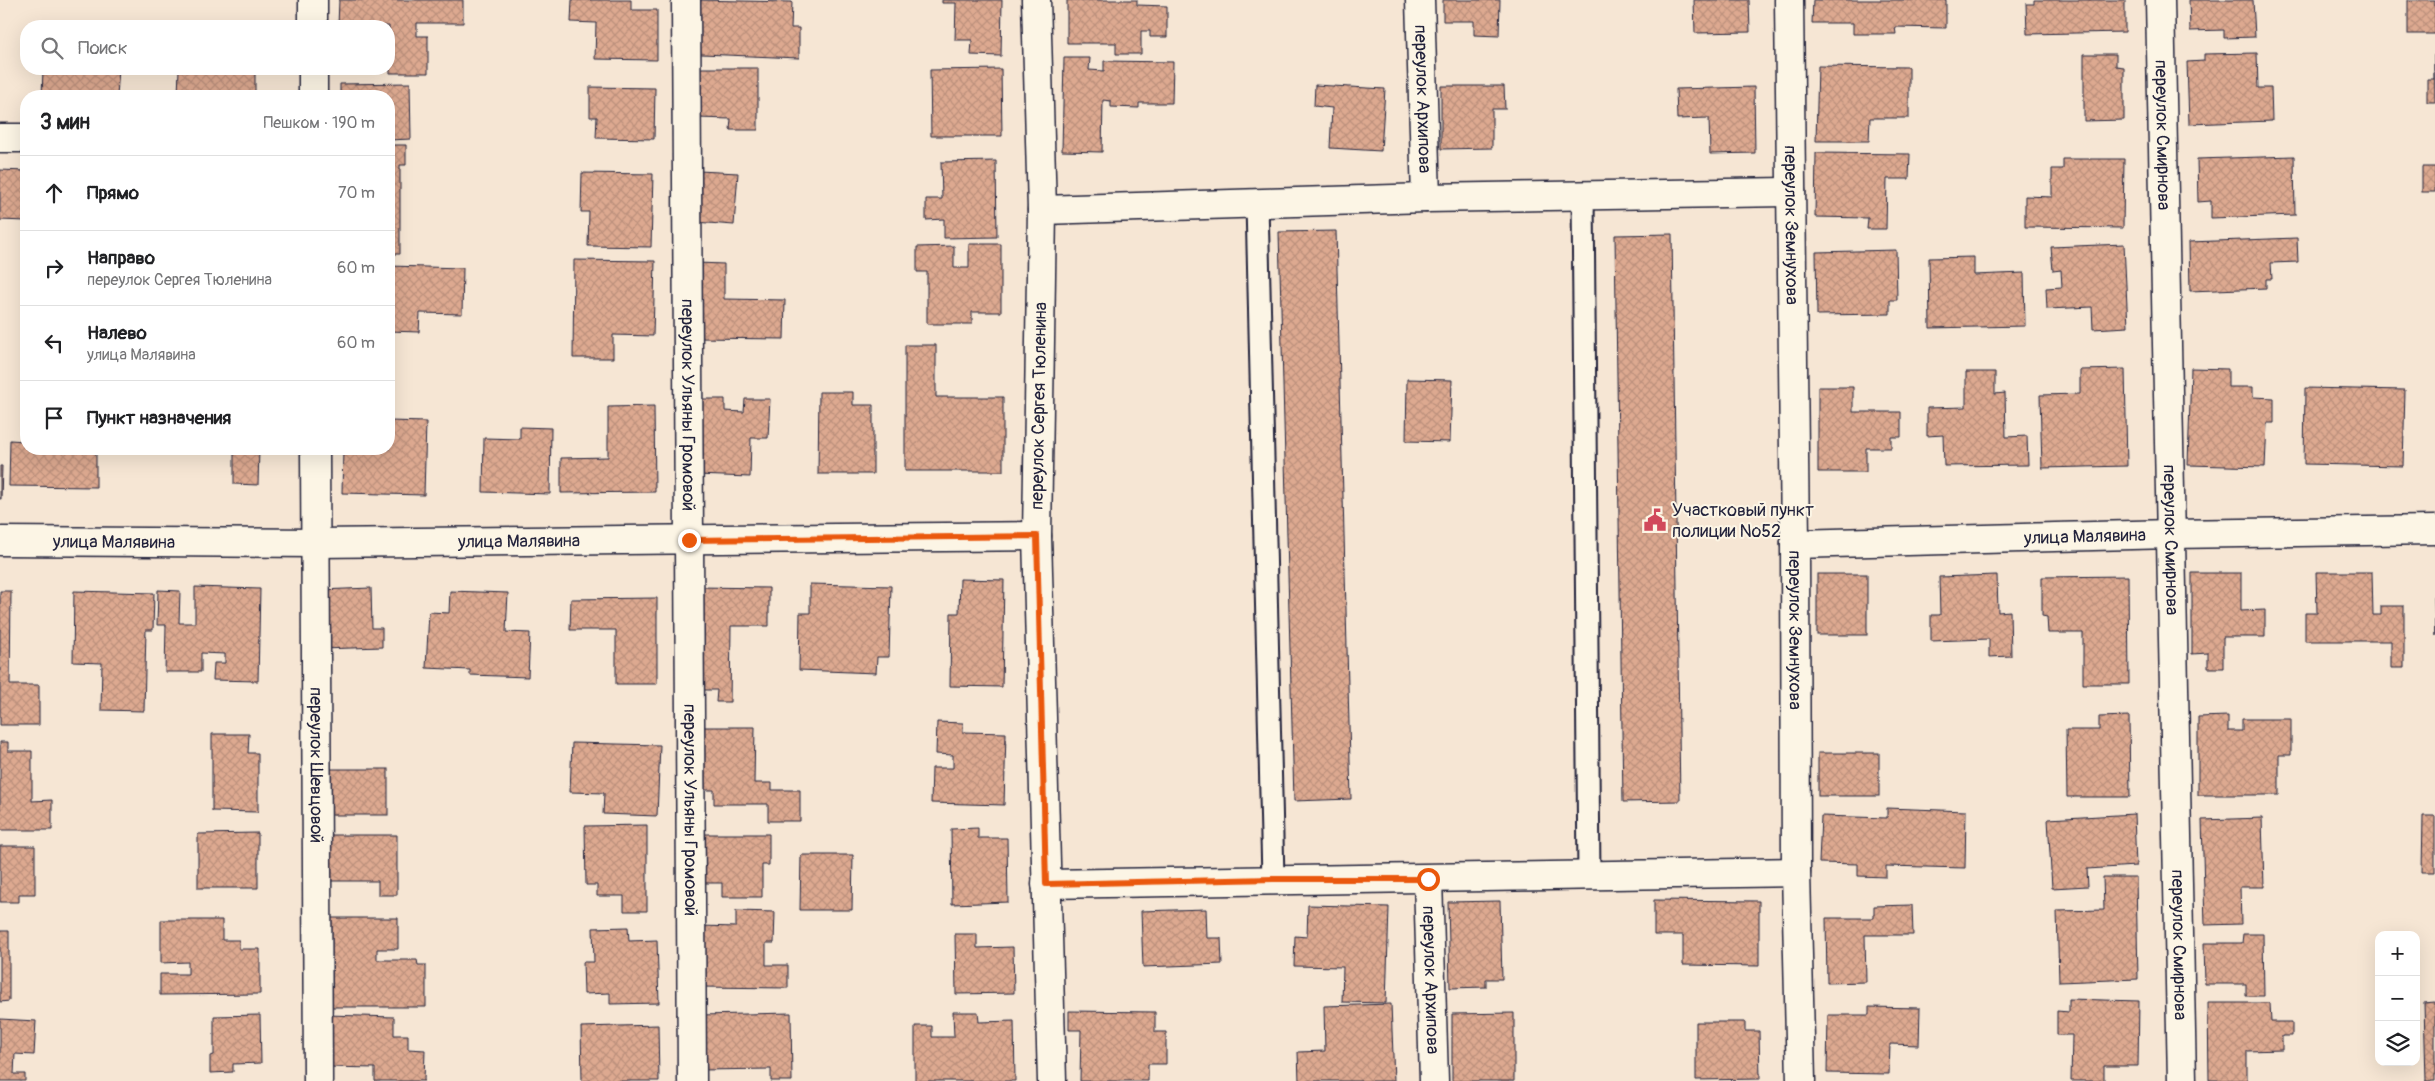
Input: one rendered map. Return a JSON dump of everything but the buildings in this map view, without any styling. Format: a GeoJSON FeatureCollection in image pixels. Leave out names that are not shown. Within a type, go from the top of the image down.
{"type":"FeatureCollection","features":[{"type":"Feature","properties":{"kind":"street"},"geometry":{"type":"LineString","coordinates":[[313,0],[313,20]]}},
{"type":"Feature","properties":{"kind":"street","name":"переулок Ульяны Громовой"},"geometry":{"type":"LineString","coordinates":[[686,0],[692,1081]]}},
{"type":"Feature","properties":{"kind":"street","name":"переулок Сергея Тюленина"},"geometry":{"type":"LineString","coordinates":[[1036,0],[1042,210],[1037,536],[1052,1081]]}},
{"type":"Feature","properties":{"kind":"street","name":"переулок Архипова"},"geometry":{"type":"LineString","coordinates":[[1420,0],[1426,198]]}},
{"type":"Feature","properties":{"kind":"street","name":"переулок Земнухова"},"geometry":{"type":"LineString","coordinates":[[1789,0],[1796,544],[1796,872],[1801,1081]]}},
{"type":"Feature","properties":{"kind":"street","name":"переулок Смирнова"},"geometry":{"type":"LineString","coordinates":[[2160,0],[2182,1081]]}},
{"type":"Feature","properties":{"kind":"street"},"geometry":{"type":"LineString","coordinates":[[313,75],[313,90]]}},
{"type":"Feature","properties":{"kind":"street"},"geometry":{"type":"LineString","coordinates":[[0,138],[20,138]]}},
{"type":"Feature","properties":{"kind":"street"},"geometry":{"type":"LineString","coordinates":[[1042,210],[1426,198],[1791,192]]}},
{"type":"Feature","properties":{"kind":"street","name":"переулок Шевцовой"},"geometry":{"type":"LineString","coordinates":[[315,455],[318,1081]]}},
{"type":"Feature","properties":{"kind":"street","name":"улица Малявина"},"geometry":{"type":"LineString","coordinates":[[1796,544],[2171,534],[2435,530]]}},
{"type":"Feature","properties":{"kind":"street","name":"улица Малявина"},"geometry":{"type":"LineString","coordinates":[[0,541],[316,543],[1037,536]]}},
{"type":"Feature","properties":{"kind":"street"},"geometry":{"type":"LineString","coordinates":[[1046,884],[1273,879],[1589,877],[1796,872]]}},
{"type":"Feature","properties":{"kind":"street","name":"переулок Архипова"},"geometry":{"type":"LineString","coordinates":[[1428,879],[1434,1081]]}},
{"type":"Feature","properties":{"kind":"lane"},"geometry":{"type":"LineString","coordinates":[[1583,196],[1589,877]]}},
{"type":"Feature","properties":{"kind":"lane"},"geometry":{"type":"LineString","coordinates":[[1257,204],[1273,879]]}},
{"type":"Feature","properties":{"kind":"place","name":"Участковый пункт полиции №52"},"geometry":{"type":"Point","coordinates":[1655,520]}},
{"type":"Feature","properties":{"kind":"route"},"geometry":{"type":"LineString","coordinates":[[689,540],[1037,536],[1046,884],[1273,879],[1428,879]]}}]}
